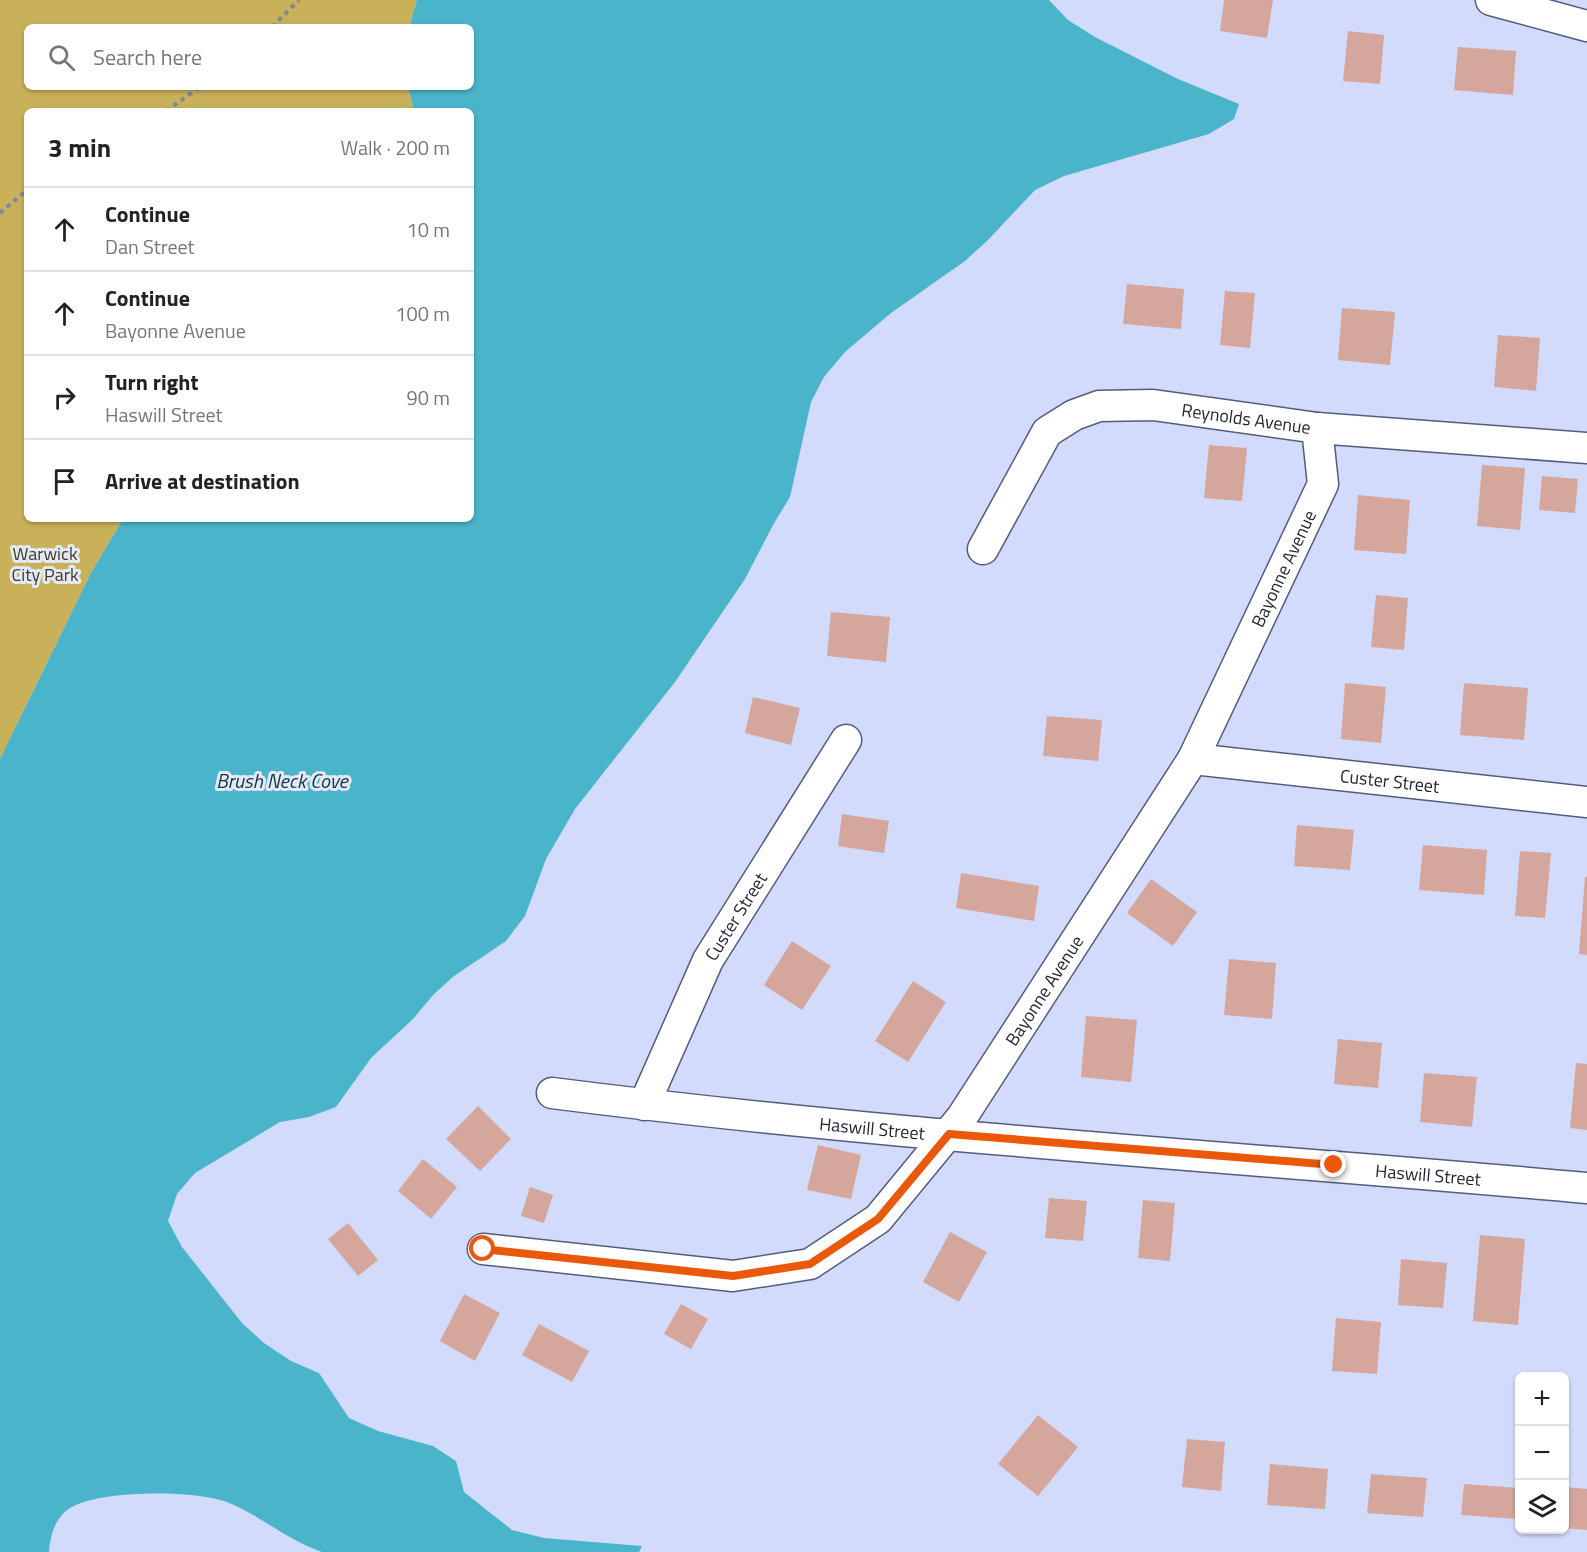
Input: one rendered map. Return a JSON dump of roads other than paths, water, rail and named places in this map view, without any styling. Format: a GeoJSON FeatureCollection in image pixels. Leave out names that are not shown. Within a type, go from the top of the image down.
{"type":"FeatureCollection","features":[{"type":"Feature","properties":{"kind":"street"},"geometry":{"type":"LineString","coordinates":[[1491,0],[1587,26]]}},
{"type":"Feature","properties":{"kind":"street","name":"Reynolds Avenue"},"geometry":{"type":"LineString","coordinates":[[983,549],[1047,432],[1074,414],[1099,406],[1153,405],[1317,428],[1587,448]]}},
{"type":"Feature","properties":{"kind":"street","name":"Bayonne Avenue"},"geometry":{"type":"LineString","coordinates":[[483,1249],[733,1276],[810,1264],[878,1219],[949,1134],[1193,759],[1323,484],[1317,428]]}},
{"type":"Feature","properties":{"kind":"street","name":"Custer Street"},"geometry":{"type":"LineString","coordinates":[[644,1105],[708,960],[846,740]]}},
{"type":"Feature","properties":{"kind":"street","name":"Custer Street"},"geometry":{"type":"LineString","coordinates":[[1193,759],[1587,802]]}},
{"type":"Feature","properties":{"kind":"street","name":"Haswill Street"},"geometry":{"type":"LineString","coordinates":[[552,1093],[644,1105],[949,1134],[1587,1188]]}},
{"type":"Feature","properties":{"kind":"water","name":"Brush Neck Cove"},"geometry":{"type":"Polygon","coordinates":[[[417,0],[1049,0],[1068,20],[1095,37],[1178,79],[1239,104],[1234,119],[1209,134],[1064,176],[1035,190],[965,261],[891,313],[845,352],[824,377],[811,402],[790,497],[745,579],[675,682],[575,809],[546,859],[525,916],[506,941],[454,976],[433,995],[413,1019],[371,1058],[336,1107],[309,1117],[280,1122],[195,1173],[177,1194],[168,1221],[182,1247],[242,1323],[264,1343],[291,1361],[319,1373],[349,1418],[378,1431],[433,1446],[456,1461],[464,1492],[512,1530],[544,1538],[642,1546],[639,1552],[322,1552],[296,1541],[249,1512],[224,1501],[190,1495],[143,1494],[97,1499],[79,1504],[66,1511],[56,1524],[49,1552],[0,1552],[0,759],[91,573],[121,522],[474,522],[474,108],[413,108],[409,90],[474,90],[474,24],[410,24],[417,0]]]}},
{"type":"Feature","properties":{"kind":"park label","name":"Warwick City Park"},"geometry":{"type":"Point","coordinates":[45,563]}}]}
